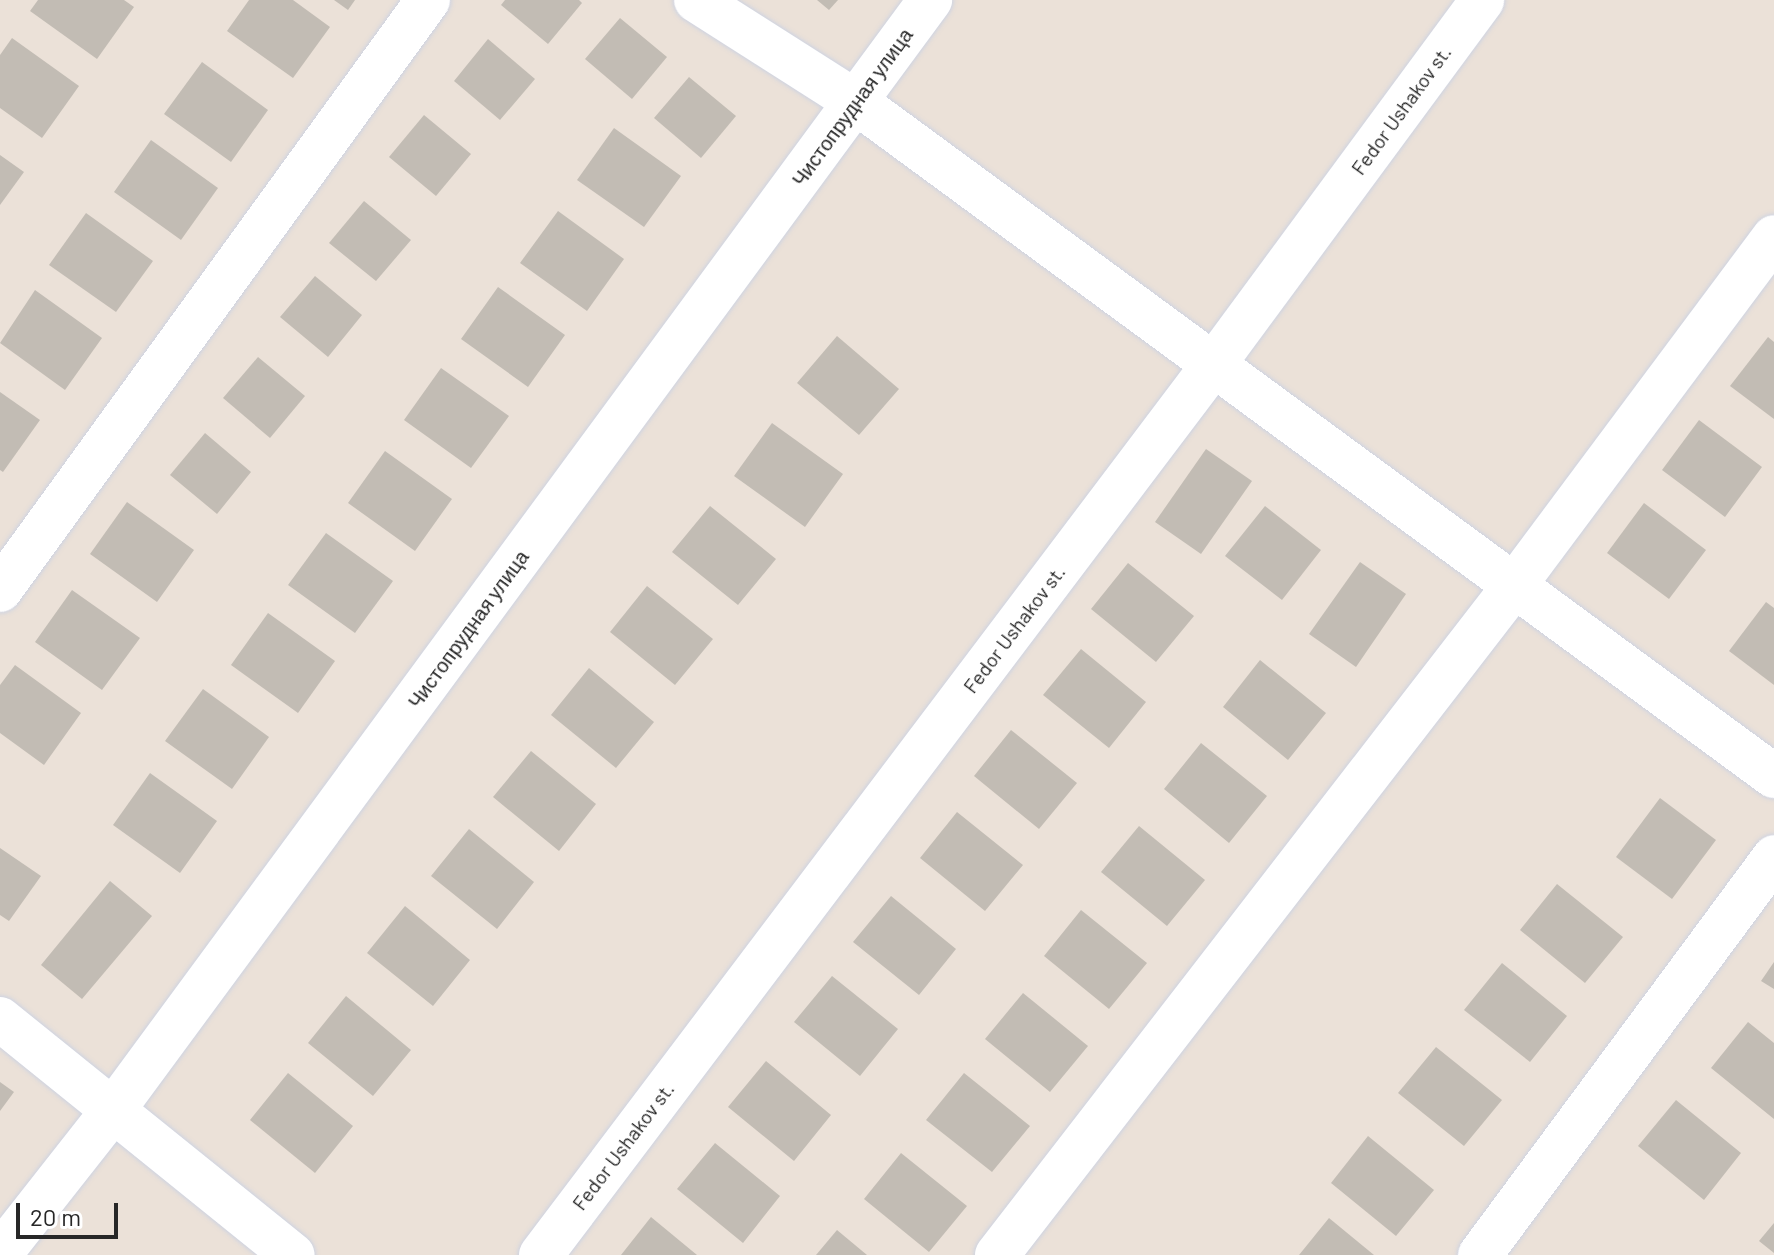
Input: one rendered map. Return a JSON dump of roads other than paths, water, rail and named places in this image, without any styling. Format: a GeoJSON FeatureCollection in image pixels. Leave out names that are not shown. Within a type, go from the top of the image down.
{"type":"FeatureCollection","features":[{"type":"Feature","properties":{"kind":"street"},"geometry":{"type":"LineString","coordinates":[[0,590],[428,0]]}},
{"type":"Feature","properties":{"kind":"street"},"geometry":{"type":"LineString","coordinates":[[696,0],[856,102],[1774,776]]}},
{"type":"Feature","properties":{"kind":"street","name":"Чистопрудная улица"},"geometry":{"type":"LineString","coordinates":[[0,1254],[114,1109],[930,0]]}},
{"type":"Feature","properties":{"kind":"street","name":"Fedor Ushakov st."},"geometry":{"type":"LineString","coordinates":[[541,1255],[1214,364],[1482,0]]}},
{"type":"Feature","properties":{"kind":"street"},"geometry":{"type":"LineString","coordinates":[[997,1255],[1514,586],[1774,237]]}},
{"type":"Feature","properties":{"kind":"street"},"geometry":{"type":"LineString","coordinates":[[1480,1255],[1774,857]]}},
{"type":"Feature","properties":{"kind":"street"},"geometry":{"type":"LineString","coordinates":[[0,1019],[293,1255]]}}]}
